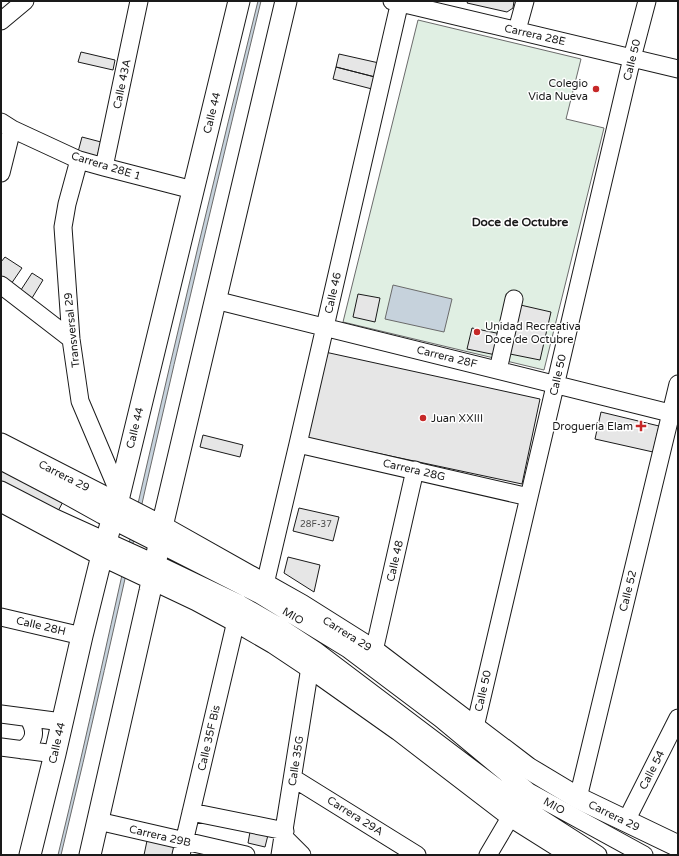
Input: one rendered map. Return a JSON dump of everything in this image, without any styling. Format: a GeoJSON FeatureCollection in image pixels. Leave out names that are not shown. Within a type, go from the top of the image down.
{"type":"FeatureCollection","features":[{"type":"Feature","properties":{"kind":"main road","name":"Calle 44"},"geometry":{"type":"LineString","coordinates":[[30,855],[82,636],[117,509],[193,190],[240,1]]}},
{"type":"Feature","properties":{"kind":"main road"},"geometry":{"type":"LineString","coordinates":[[90,855],[154,552],[216,300],[286,1]]}},
{"type":"Feature","properties":{"kind":"main road","name":"Carrera 29"},"geometry":{"type":"LineString","coordinates":[[1,444],[117,509],[154,552],[236,621],[274,643],[310,667],[399,730],[511,816],[573,855]]}},
{"type":"Feature","properties":{"kind":"main road","name":"Carrera 29"},"geometry":{"type":"LineString","coordinates":[[1,501],[106,549],[154,552],[265,584],[374,651],[528,768],[578,798],[678,846]]}},
{"type":"Feature","properties":{"kind":"street"},"geometry":{"type":"LineString","coordinates":[[1,21],[24,1]]}},
{"type":"Feature","properties":{"kind":"street","name":"Calle 43A"},"geometry":{"type":"LineString","coordinates":[[104,167],[140,1]]}},
{"type":"Feature","properties":{"kind":"street"},"geometry":{"type":"LineString","coordinates":[[517,30],[525,1]]}},
{"type":"Feature","properties":{"kind":"street","name":"Calle 50"},"geometry":{"type":"LineString","coordinates":[[475,727],[632,58],[647,1]]}},
{"type":"Feature","properties":{"kind":"street","name":"Carrera 28E"},"geometry":{"type":"LineString","coordinates":[[397,2],[678,69]]}},
{"type":"Feature","properties":{"kind":"street","name":"Calle 46"},"geometry":{"type":"LineString","coordinates":[[265,584],[325,327],[397,2]]}},
{"type":"Feature","properties":{"kind":"street"},"geometry":{"type":"LineString","coordinates":[[1,173],[6,126]]}},
{"type":"Feature","properties":{"kind":"street","name":"Carrera 28E 1"},"geometry":{"type":"LineString","coordinates":[[6,126],[79,160],[193,190]]}},
{"type":"Feature","properties":{"kind":"street","name":"Transversal 29"},"geometry":{"type":"LineString","coordinates":[[79,160],[67,204],[63,227],[71,339],[80,401],[117,509]]}},
{"type":"Feature","properties":{"kind":"street"},"geometry":{"type":"LineString","coordinates":[[1,285],[71,339]]}},
{"type":"Feature","properties":{"kind":"street","name":"Carrera 28F"},"geometry":{"type":"LineString","coordinates":[[216,300],[675,414]]}},
{"type":"Feature","properties":{"kind":"street"},"geometry":{"type":"LineString","coordinates":[[498,370],[514,300]]}},
{"type":"Feature","properties":{"kind":"street","name":"Calle 52"},"geometry":{"type":"LineString","coordinates":[[578,798],[675,414],[678,384]]}},
{"type":"Feature","properties":{"kind":"street","name":"Carrera 28G"},"geometry":{"type":"LineString","coordinates":[[298,444],[529,497]]}},
{"type":"Feature","properties":{"kind":"street"},"geometry":{"type":"LineString","coordinates":[[1,461],[66,495],[117,509]]}},
{"type":"Feature","properties":{"kind":"street","name":"Calle 48"},"geometry":{"type":"LineString","coordinates":[[374,651],[415,470]]}},
{"type":"Feature","properties":{"kind":"street"},"geometry":{"type":"LineString","coordinates":[[1,490],[55,518],[106,549]]}},
{"type":"Feature","properties":{"kind":"street","name":"MIO"},"geometry":{"type":"LineString","coordinates":[[154,552],[280,627],[315,650],[520,805],[598,855]]}},
{"type":"Feature","properties":{"kind":"street","name":"MIO"},"geometry":{"type":"LineString","coordinates":[[154,552],[260,595],[348,649],[441,719],[529,792],[644,855]]}},
{"type":"Feature","properties":{"kind":"street","name":"Calle 28H"},"geometry":{"type":"LineString","coordinates":[[1,617],[82,636]]}},
{"type":"Feature","properties":{"kind":"street","name":"Calle 35F Bis"},"geometry":{"type":"LineString","coordinates":[[183,848],[236,621]]}},
{"type":"Feature","properties":{"kind":"street","name":"Calle 35G"},"geometry":{"type":"LineString","coordinates":[[280,855],[310,667]]}},
{"type":"Feature","properties":{"kind":"street"},"geometry":{"type":"LineString","coordinates":[[1,714],[62,722]]}},
{"type":"Feature","properties":{"kind":"street"},"geometry":{"type":"LineString","coordinates":[[22,750],[31,742],[33,736],[32,724],[28,718]]}},
{"type":"Feature","properties":{"kind":"street","name":"Calle 54"},"geometry":{"type":"LineString","coordinates":[[626,821],[678,718]]}},
{"type":"Feature","properties":{"kind":"street"},"geometry":{"type":"LineString","coordinates":[[1,747],[55,754]]}},
{"type":"Feature","properties":{"kind":"street","name":"Carrera 29A"},"geometry":{"type":"LineString","coordinates":[[293,778],[417,855]]}},
{"type":"Feature","properties":{"kind":"street"},"geometry":{"type":"LineString","coordinates":[[191,812],[284,834],[302,855]]}},
{"type":"Feature","properties":{"kind":"street"},"geometry":{"type":"LineString","coordinates":[[488,855],[511,816]]}},
{"type":"Feature","properties":{"kind":"street","name":"Carrera 29B"},"geometry":{"type":"LineString","coordinates":[[98,821],[183,848],[246,855]]}},
{"type":"Feature","properties":{"kind":"green space"},"geometry":{"type":"Polygon","coordinates":[[[418,20],[581,59],[566,119],[604,128],[544,370],[343,322],[418,20]]]}},
{"type":"Feature","properties":{"kind":"shaded area"},"geometry":{"type":"Polygon","coordinates":[[[258,1],[261,1],[174,365],[83,763],[61,855],[58,855],[170,365],[213,182],[258,1]]]}},
{"type":"Feature","properties":{"kind":"shaded area"},"geometry":{"type":"Polygon","coordinates":[[[393,285],[452,299],[444,332],[385,319],[393,285]]]}},
{"type":"Feature","properties":{"kind":"building"},"geometry":{"type":"Polygon","coordinates":[[[468,1],[514,1],[513,8],[507,12],[467,3],[468,1]]]}},
{"type":"Feature","properties":{"kind":"building"},"geometry":{"type":"Polygon","coordinates":[[[81,52],[115,60],[113,70],[78,62],[81,52]]]}},
{"type":"Feature","properties":{"kind":"building"},"geometry":{"type":"Polygon","coordinates":[[[339,54],[379,63],[375,77],[336,67],[339,54]]]}},
{"type":"Feature","properties":{"kind":"building"},"geometry":{"type":"Polygon","coordinates":[[[336,67],[375,77],[372,89],[333,79],[336,67]]]}},
{"type":"Feature","properties":{"kind":"building"},"geometry":{"type":"Polygon","coordinates":[[[82,137],[101,142],[97,157],[78,152],[82,137]]]}},
{"type":"Feature","properties":{"kind":"building"},"geometry":{"type":"Polygon","coordinates":[[[5,257],[22,268],[9,287],[1,282],[1,262],[5,257]]]}},
{"type":"Feature","properties":{"kind":"building"},"geometry":{"type":"Polygon","coordinates":[[[32,273],[43,280],[29,303],[17,296],[32,273]]]}},
{"type":"Feature","properties":{"kind":"building"},"geometry":{"type":"Polygon","coordinates":[[[358,294],[380,298],[375,322],[353,317],[358,294]]]}},
{"type":"Feature","properties":{"kind":"building"},"geometry":{"type":"Polygon","coordinates":[[[516,304],[551,312],[540,360],[505,353],[516,304]]]}},
{"type":"Feature","properties":{"kind":"building"},"geometry":{"type":"Polygon","coordinates":[[[472,328],[501,334],[496,355],[467,349],[472,328]]]}},
{"type":"Feature","properties":{"kind":"building","name":"Juan XXIII"},"geometry":{"type":"Polygon","coordinates":[[[325,352],[540,399],[522,484],[306,438],[325,352]]]}},
{"type":"Feature","properties":{"kind":"building"},"geometry":{"type":"Polygon","coordinates":[[[601,412],[659,426],[653,452],[595,439],[601,412]]]}},
{"type":"Feature","properties":{"kind":"building"},"geometry":{"type":"Polygon","coordinates":[[[203,435],[243,445],[240,457],[200,447],[203,435]]]}},
{"type":"Feature","properties":{"kind":"building"},"geometry":{"type":"Polygon","coordinates":[[[1,466],[65,498],[57,513],[1,484],[1,466]]]}},
{"type":"Feature","properties":{"kind":"building"},"geometry":{"type":"Polygon","coordinates":[[[299,508],[339,517],[333,541],[293,531],[299,508]]]}},
{"type":"Feature","properties":{"kind":"building"},"geometry":{"type":"Polygon","coordinates":[[[288,557],[320,565],[314,592],[284,573],[288,557]]]}},
{"type":"Feature","properties":{"kind":"building"},"geometry":{"type":"Polygon","coordinates":[[[250,832],[268,835],[265,847],[248,843],[250,832]]]}},
{"type":"Feature","properties":{"kind":"building"},"geometry":{"type":"Polygon","coordinates":[[[148,836],[179,843],[176,855],[144,855],[148,836]]]}},
{"type":"Feature","properties":{"kind":"place","name":"Colegio Vida Nueva"},"geometry":{"type":"Point","coordinates":[596,89]}},
{"type":"Feature","properties":{"kind":"place","name":"Unidad Recreativa Doce de Octubre"},"geometry":{"type":"Point","coordinates":[477,332]}},
{"type":"Feature","properties":{"kind":"place","name":"Juan XXIII"},"geometry":{"type":"Point","coordinates":[423,418]}},
{"type":"Feature","properties":{"kind":"place","name":"Droguería Elam"},"geometry":{"type":"Point","coordinates":[641,426]}},
{"type":"Feature","properties":{"kind":"district","name":"Doce de Octubre"},"geometry":{"type":"Point","coordinates":[520,222]}}]}
